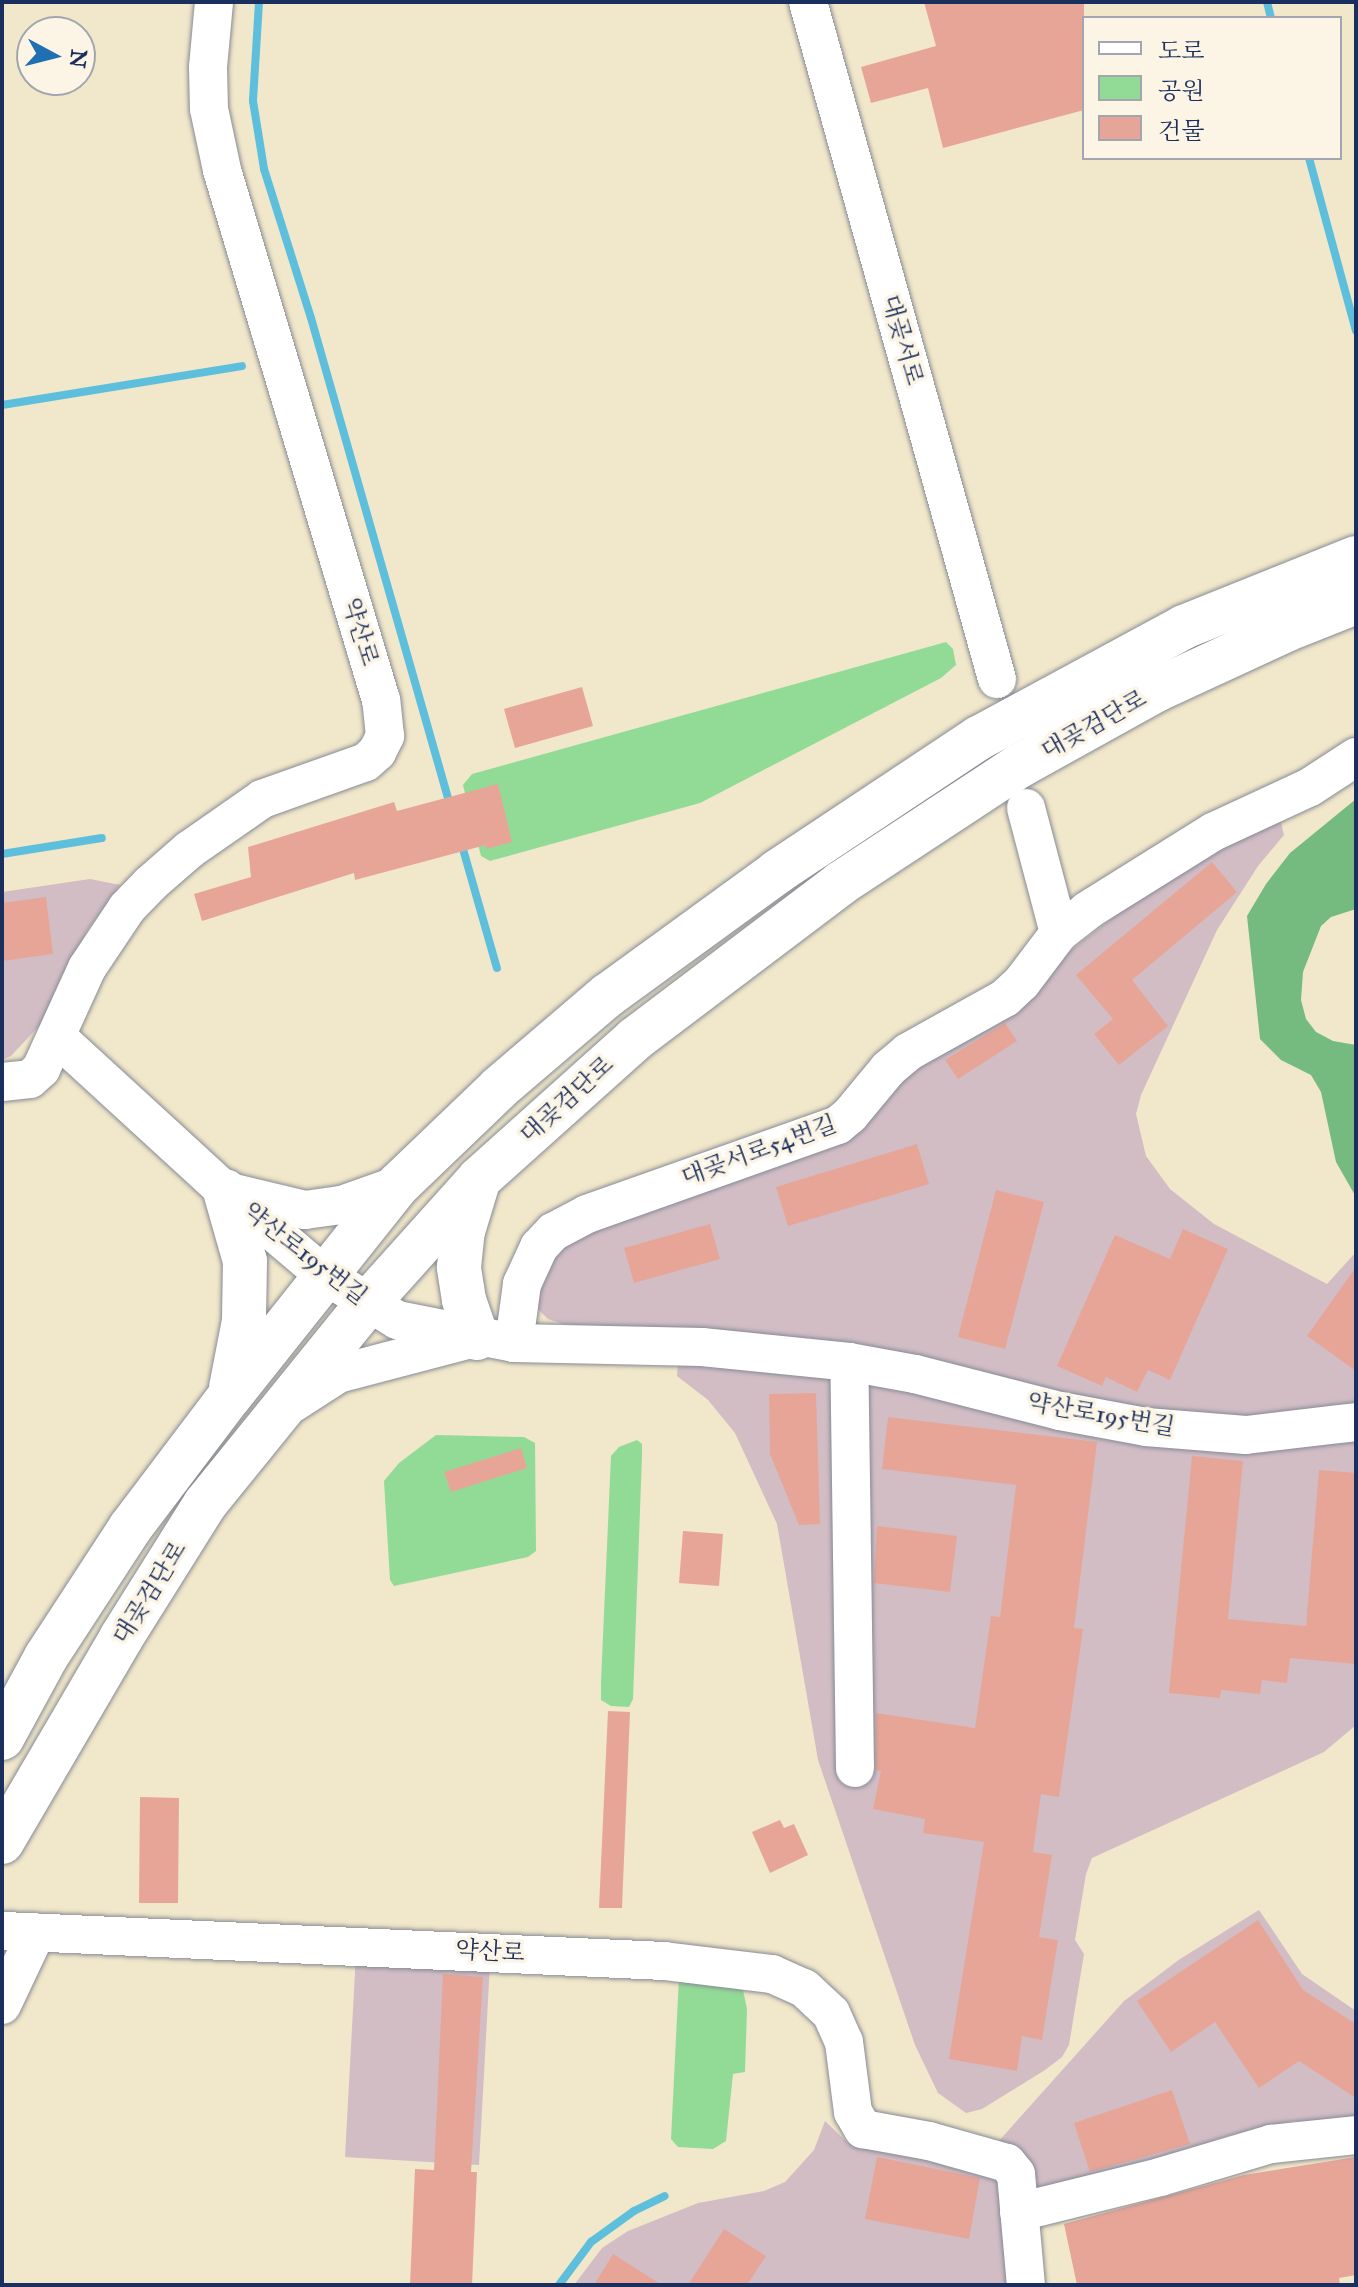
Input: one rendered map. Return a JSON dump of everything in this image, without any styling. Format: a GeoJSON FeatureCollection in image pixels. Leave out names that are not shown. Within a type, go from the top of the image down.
{"type":"FeatureCollection","features":[{"type":"Feature","properties":{"kind":"main road","name":"대곶검단로"},"geometry":{"type":"LineString","coordinates":[[2,1738],[46,1657],[130,1528],[323,1274],[398,1185],[499,1088],[608,995],[777,872],[979,738],[1184,627],[1356,558]]}},
{"type":"Feature","properties":{"kind":"main road","name":"대곶검단로"},"geometry":{"type":"LineString","coordinates":[[2,1842],[121,1638],[205,1504],[367,1304],[479,1179],[635,1039],[841,883],[1019,766],[1156,690],[1288,629],[1356,602]]}},
{"type":"Feature","properties":{"kind":"main road"},"geometry":{"type":"LineString","coordinates":[[479,1179],[463,1231],[459,1267],[464,1300],[495,1340]]}},
{"type":"Feature","properties":{"kind":"main road"},"geometry":{"type":"LineString","coordinates":[[225,1191],[245,1261],[244,1321],[230,1396]]}},
{"type":"Feature","properties":{"kind":"street","name":"약산로"},"geometry":{"type":"LineString","coordinates":[[2,1082],[30,1079],[41,1069],[58,1038],[87,968],[127,908],[150,884],[199,842],[262,799],[366,762],[377,752],[385,736],[381,700],[222,170],[209,109],[208,67],[214,2]]}},
{"type":"Feature","properties":{"kind":"street","name":"대곶서로"},"geometry":{"type":"LineString","coordinates":[[808,2],[997,679]]}},
{"type":"Feature","properties":{"kind":"street","name":"대곶서로54번길"},"geometry":{"type":"LineString","coordinates":[[495,1340],[539,1247],[553,1232],[587,1214],[838,1125],[888,1069],[908,1052],[1005,998],[1022,982],[1059,933],[1088,910],[1184,849],[1310,787],[1356,757]]}},
{"type":"Feature","properties":{"kind":"street"},"geometry":{"type":"LineString","coordinates":[[1026,808],[1059,933]]}},
{"type":"Feature","properties":{"kind":"street","name":"약산로195번길"},"geometry":{"type":"LineString","coordinates":[[58,1038],[225,1191],[323,1274],[397,1320],[495,1340],[702,1347],[849,1362],[915,1374],[1060,1411],[1146,1427],[1246,1435],[1356,1422]]}},
{"type":"Feature","properties":{"kind":"street"},"geometry":{"type":"LineString","coordinates":[[225,1191],[305,1210],[342,1205],[398,1185]]}},
{"type":"Feature","properties":{"kind":"street"},"geometry":{"type":"LineString","coordinates":[[277,1412],[338,1374],[495,1340]]}},
{"type":"Feature","properties":{"kind":"street"},"geometry":{"type":"LineString","coordinates":[[849,1362],[855,1768]]}},
{"type":"Feature","properties":{"kind":"street","name":"약산로"},"geometry":{"type":"LineString","coordinates":[[20,1932],[664,1961],[772,1974],[804,1988],[831,2013],[844,2042],[857,2122],[872,2134],[929,2141],[1007,2163],[1016,2174],[1019,2212]]}},
{"type":"Feature","properties":{"kind":"street"},"geometry":{"type":"LineString","coordinates":[[2,2005],[20,1932]]}},
{"type":"Feature","properties":{"kind":"street"},"geometry":{"type":"LineString","coordinates":[[1026,2285],[1019,2212],[1160,2177],[1271,2144],[1356,2135]]}},
{"type":"Feature","properties":{"kind":"shaded area"},"geometry":{"type":"Polygon","coordinates":[[[1280,818],[1284,835],[1258,866],[1217,930],[1141,1095],[1136,1114],[1146,1156],[1170,1189],[1214,1224],[1327,1284],[1356,1252],[1356,1411],[1243,1424],[608,1327],[563,1324],[548,1319],[538,1309],[534,1278],[553,1240],[861,1113],[1147,891],[1199,858],[1280,818]]]}},
{"type":"Feature","properties":{"kind":"shaded area"},"geometry":{"type":"Polygon","coordinates":[[[90,879],[120,885],[87,931],[40,1025],[11,1056],[2,1060],[2,892],[90,879]]]}},
{"type":"Feature","properties":{"kind":"shaded area"},"geometry":{"type":"Polygon","coordinates":[[[678,1362],[1356,1432],[1356,1725],[1324,1752],[1092,1858],[1086,1874],[1075,1940],[1084,1954],[1069,2045],[1062,2057],[1045,2070],[982,2109],[966,2113],[938,2093],[915,2045],[818,1760],[777,1524],[735,1433],[708,1400],[677,1376],[678,1362]]]}},
{"type":"Feature","properties":{"kind":"shaded area"},"geometry":{"type":"Polygon","coordinates":[[[1259,1910],[1302,1974],[1356,2011],[1356,2122],[1292,2121],[1228,2136],[1036,2200],[998,2142],[1124,2001],[1180,1959],[1259,1910]]]}},
{"type":"Feature","properties":{"kind":"shaded area"},"geometry":{"type":"Polygon","coordinates":[[[356,1954],[490,1964],[479,2165],[345,2157],[356,1954]]]}},
{"type":"Feature","properties":{"kind":"shaded area"},"geometry":{"type":"Polygon","coordinates":[[[825,2121],[848,2143],[993,2175],[999,2185],[1008,2285],[574,2285],[602,2248],[628,2231],[698,2203],[764,2191],[785,2182],[814,2150],[825,2121]]]}},
{"type":"Feature","properties":{"kind":"green space"},"geometry":{"type":"Polygon","coordinates":[[[946,642],[953,649],[956,665],[941,678],[700,803],[490,861],[481,856],[463,785],[472,774],[946,642]]]}},
{"type":"Feature","properties":{"kind":"green space"},"geometry":{"type":"Polygon","coordinates":[[[1356,799],[1356,909],[1331,917],[1321,926],[1303,972],[1301,1000],[1306,1019],[1316,1032],[1333,1041],[1356,1045],[1356,1197],[1336,1162],[1321,1092],[1311,1075],[1281,1060],[1260,1039],[1247,916],[1290,853],[1356,799]]]}},
{"type":"Feature","properties":{"kind":"green space"},"geometry":{"type":"Polygon","coordinates":[[[436,1435],[524,1437],[535,1443],[536,1551],[528,1557],[394,1586],[390,1580],[384,1481],[399,1463],[436,1435]]]}},
{"type":"Feature","properties":{"kind":"green space"},"geometry":{"type":"Polygon","coordinates":[[[637,1440],[642,1444],[642,1456],[633,1699],[629,1707],[611,1706],[601,1700],[601,1682],[611,1456],[619,1447],[637,1440]]]}},
{"type":"Feature","properties":{"kind":"green space"},"geometry":{"type":"Polygon","coordinates":[[[679,1977],[731,1979],[743,1990],[747,2009],[745,2072],[733,2074],[726,2141],[713,2149],[678,2147],[671,2139],[679,1977]]]}},
{"type":"Feature","properties":{"kind":"building"},"geometry":{"type":"Polygon","coordinates":[[[924,2],[1084,2],[1082,111],[943,148],[928,88],[871,103],[861,67],[936,46],[924,2]]]}},
{"type":"Feature","properties":{"kind":"building"},"geometry":{"type":"Polygon","coordinates":[[[582,687],[593,726],[515,748],[504,709],[582,687]]]}},
{"type":"Feature","properties":{"kind":"building"},"geometry":{"type":"Polygon","coordinates":[[[498,784],[512,842],[487,849],[486,845],[355,880],[354,873],[202,921],[194,894],[251,877],[248,847],[394,802],[397,811],[498,784]]]}},
{"type":"Feature","properties":{"kind":"building"},"geometry":{"type":"Polygon","coordinates":[[[1212,862],[1237,892],[1132,980],[1168,1026],[1119,1065],[1094,1034],[1113,1019],[1076,975],[1212,862]]]}},
{"type":"Feature","properties":{"kind":"building"},"geometry":{"type":"Polygon","coordinates":[[[46,897],[53,954],[2,961],[2,903],[46,897]]]}},
{"type":"Feature","properties":{"kind":"building"},"geometry":{"type":"Polygon","coordinates":[[[1005,1023],[1017,1041],[958,1079],[945,1060],[1005,1023]]]}},
{"type":"Feature","properties":{"kind":"building"},"geometry":{"type":"Polygon","coordinates":[[[917,1144],[929,1184],[788,1226],[776,1187],[917,1144]]]}},
{"type":"Feature","properties":{"kind":"building"},"geometry":{"type":"Polygon","coordinates":[[[996,1190],[1044,1202],[1005,1349],[958,1337],[996,1190]]]}},
{"type":"Feature","properties":{"kind":"building"},"geometry":{"type":"Polygon","coordinates":[[[710,1224],[720,1259],[634,1283],[624,1248],[710,1224]]]}},
{"type":"Feature","properties":{"kind":"building"},"geometry":{"type":"Polygon","coordinates":[[[1183,1229],[1228,1249],[1170,1380],[1148,1370],[1137,1392],[1106,1377],[1102,1386],[1057,1366],[1115,1235],[1170,1259],[1183,1229]]]}},
{"type":"Feature","properties":{"kind":"building"},"geometry":{"type":"Polygon","coordinates":[[[1356,1267],[1356,1371],[1307,1336],[1356,1267]]]}},
{"type":"Feature","properties":{"kind":"building"},"geometry":{"type":"Polygon","coordinates":[[[816,1393],[820,1524],[799,1525],[770,1454],[769,1394],[816,1393]]]}},
{"type":"Feature","properties":{"kind":"building"},"geometry":{"type":"Polygon","coordinates":[[[888,1417],[1097,1442],[1074,1628],[1083,1629],[1059,1797],[1041,1794],[1033,1852],[1052,1855],[1039,1937],[1058,1940],[1042,2040],[1022,2036],[1017,2071],[949,2059],[984,1842],[923,1833],[925,1819],[873,1809],[881,1771],[876,1770],[876,1713],[975,1728],[991,1616],[1000,1617],[1016,1485],[882,1469],[888,1417]]]}},
{"type":"Feature","properties":{"kind":"building"},"geometry":{"type":"Polygon","coordinates":[[[521,1448],[527,1468],[451,1492],[444,1472],[521,1448]]]}},
{"type":"Feature","properties":{"kind":"building"},"geometry":{"type":"Polygon","coordinates":[[[1192,1456],[1243,1461],[1228,1619],[1306,1626],[1319,1470],[1356,1473],[1356,1664],[1290,1658],[1287,1683],[1262,1680],[1260,1694],[1221,1690],[1220,1698],[1169,1693],[1192,1456]]]}},
{"type":"Feature","properties":{"kind":"building"},"geometry":{"type":"Polygon","coordinates":[[[877,1526],[957,1536],[950,1592],[874,1583],[877,1526]]]}},
{"type":"Feature","properties":{"kind":"building"},"geometry":{"type":"Polygon","coordinates":[[[683,1531],[723,1534],[719,1586],[679,1583],[683,1531]]]}},
{"type":"Feature","properties":{"kind":"building"},"geometry":{"type":"Polygon","coordinates":[[[608,1711],[630,1712],[622,1908],[599,1908],[608,1711]]]}},
{"type":"Feature","properties":{"kind":"building"},"geometry":{"type":"Polygon","coordinates":[[[140,1797],[179,1798],[178,1903],[139,1903],[140,1797]]]}},
{"type":"Feature","properties":{"kind":"building"},"geometry":{"type":"Polygon","coordinates":[[[780,1820],[784,1828],[794,1824],[808,1855],[770,1873],[752,1832],[780,1820]]]}},
{"type":"Feature","properties":{"kind":"building"},"geometry":{"type":"Polygon","coordinates":[[[1258,1920],[1303,1990],[1356,2024],[1356,2098],[1299,2061],[1259,2088],[1215,2022],[1171,2052],[1137,2001],[1258,1920]]]}},
{"type":"Feature","properties":{"kind":"building"},"geometry":{"type":"Polygon","coordinates":[[[443,1974],[483,1977],[471,2172],[477,2172],[472,2285],[410,2285],[415,2169],[434,2170],[443,1974]]]}},
{"type":"Feature","properties":{"kind":"building"},"geometry":{"type":"Polygon","coordinates":[[[1172,2090],[1190,2144],[1090,2172],[1074,2123],[1172,2090]]]}},
{"type":"Feature","properties":{"kind":"building"},"geometry":{"type":"Polygon","coordinates":[[[877,2157],[980,2178],[969,2239],[865,2219],[877,2157]]]}},
{"type":"Feature","properties":{"kind":"building"},"geometry":{"type":"Polygon","coordinates":[[[1356,2157],[1356,2275],[1339,2278],[1340,2285],[1077,2285],[1064,2224],[1244,2175],[1356,2157]]]}},
{"type":"Feature","properties":{"kind":"building"},"geometry":{"type":"Polygon","coordinates":[[[724,2229],[766,2256],[747,2285],[688,2285],[724,2229]]]}},
{"type":"Feature","properties":{"kind":"building"},"geometry":{"type":"Polygon","coordinates":[[[613,2254],[662,2285],[594,2285],[613,2254]]]}},
{"type":"Feature","properties":{"kind":"waterway"},"geometry":{"type":"LineString","coordinates":[[259,2],[253,101],[264,169],[311,318],[450,805]]}},
{"type":"Feature","properties":{"kind":"waterway"},"geometry":{"type":"LineString","coordinates":[[1267,2],[1270,16]]}},
{"type":"Feature","properties":{"kind":"waterway"},"geometry":{"type":"LineString","coordinates":[[1310,160],[1356,331]]}},
{"type":"Feature","properties":{"kind":"waterway"},"geometry":{"type":"LineString","coordinates":[[2,405],[242,366]]}},
{"type":"Feature","properties":{"kind":"waterway"},"geometry":{"type":"LineString","coordinates":[[2,854],[102,838]]}},
{"type":"Feature","properties":{"kind":"waterway"},"geometry":{"type":"LineString","coordinates":[[461,842],[497,968]]}},
{"type":"Feature","properties":{"kind":"waterway"},"geometry":{"type":"LineString","coordinates":[[559,2285],[591,2242],[634,2211],[665,2196]]}}]}
